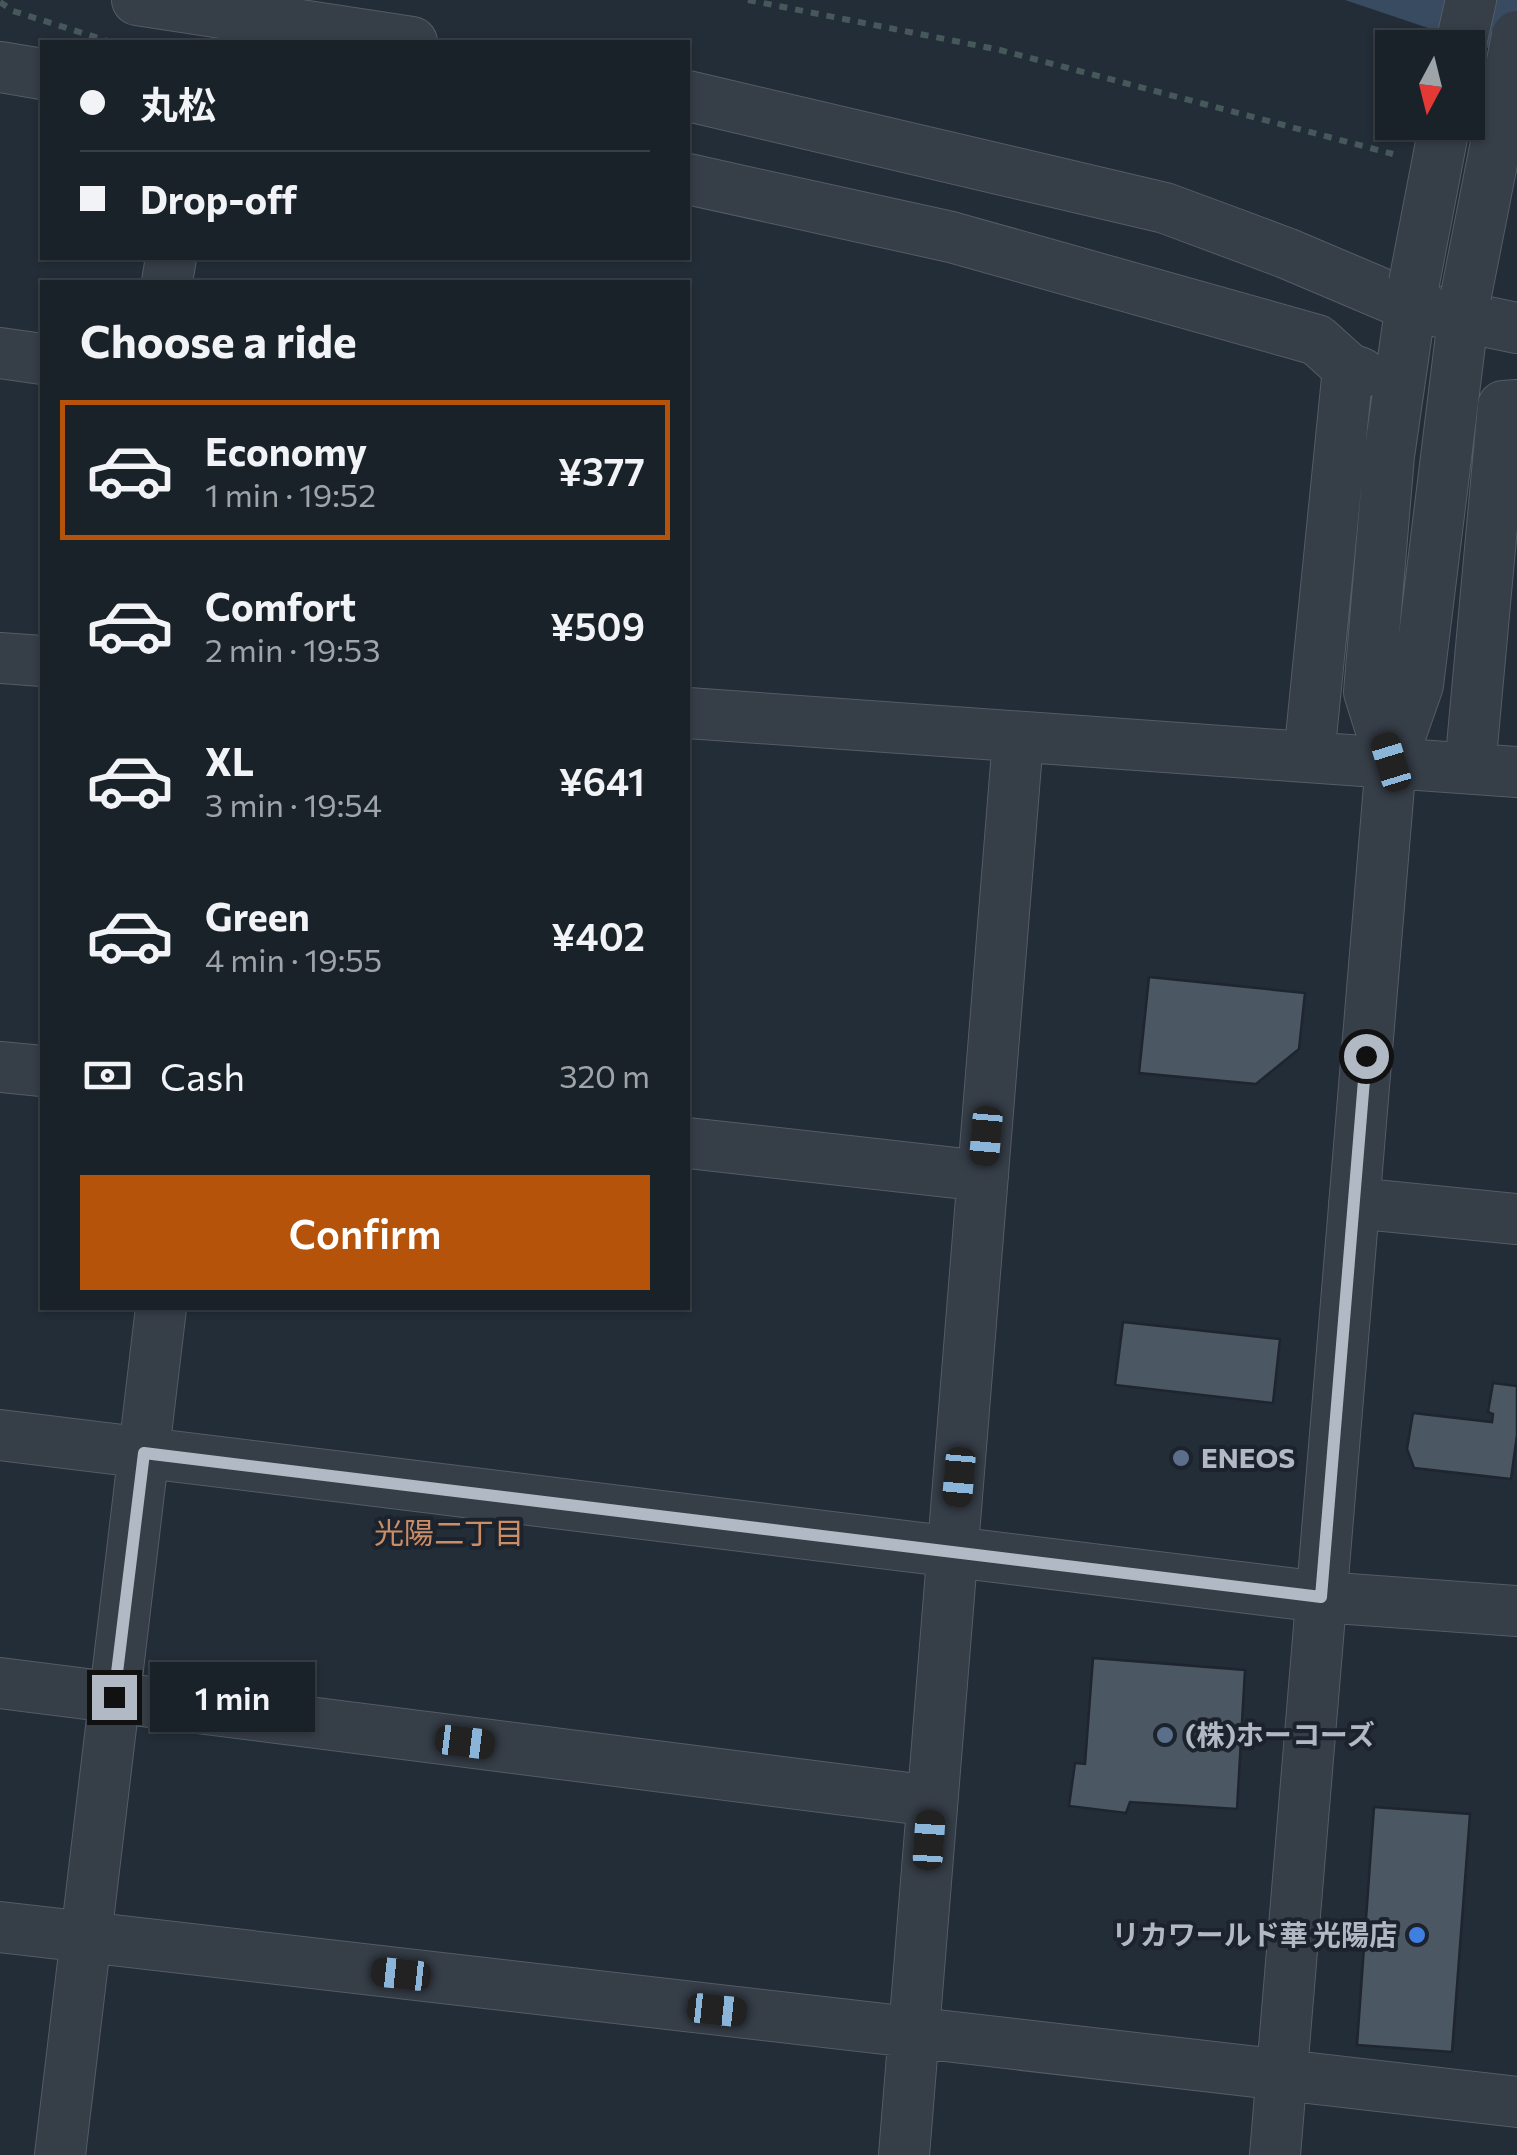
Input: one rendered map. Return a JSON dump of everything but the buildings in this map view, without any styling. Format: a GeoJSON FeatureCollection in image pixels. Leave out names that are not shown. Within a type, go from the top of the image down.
{"type":"FeatureCollection","features":[{"type":"Feature","properties":{"kind":"street"},"geometry":{"type":"LineString","coordinates":[[138,0],[399,40]]}},
{"type":"Feature","properties":{"kind":"street"},"geometry":{"type":"LineString","coordinates":[[1464,30],[1471,0]]}},
{"type":"Feature","properties":{"kind":"street"},"geometry":{"type":"LineString","coordinates":[[1275,2155],[1391,762],[1418,685],[1464,305],[1517,36]]}},
{"type":"Feature","properties":{"kind":"street"},"geometry":{"type":"LineString","coordinates":[[0,67],[40,74]]}},
{"type":"Feature","properties":{"kind":"street"},"geometry":{"type":"LineString","coordinates":[[690,96],[1059,180],[1165,208],[1412,295],[1464,305],[1517,328]]}},
{"type":"Feature","properties":{"kind":"street"},"geometry":{"type":"LineString","coordinates":[[1391,762],[1369,692],[1389,456],[1412,295],[1442,140]]}},
{"type":"Feature","properties":{"kind":"street"},"geometry":{"type":"LineString","coordinates":[[690,179],[950,238],[1316,340],[1354,370],[1309,756]]}},
{"type":"Feature","properties":{"kind":"street"},"geometry":{"type":"LineString","coordinates":[[0,353],[40,360]]}},
{"type":"Feature","properties":{"kind":"street"},"geometry":{"type":"LineString","coordinates":[[690,713],[1493,770],[1503,406],[1517,404]]}},
{"type":"Feature","properties":{"kind":"street"},"geometry":{"type":"LineString","coordinates":[[0,658],[40,662]]}},
{"type":"Feature","properties":{"kind":"street"},"geometry":{"type":"LineString","coordinates":[[904,2155],[1018,738]]}},
{"type":"Feature","properties":{"kind":"street"},"geometry":{"type":"LineString","coordinates":[[0,1067],[40,1072]]}},
{"type":"Feature","properties":{"kind":"street"},"geometry":{"type":"LineString","coordinates":[[690,1143],[983,1176]]}},
{"type":"Feature","properties":{"kind":"street"},"geometry":{"type":"LineString","coordinates":[[1354,1203],[1517,1218]]}},
{"type":"Feature","properties":{"kind":"street"},"geometry":{"type":"LineString","coordinates":[[60,2155],[161,1310]]}},
{"type":"Feature","properties":{"kind":"street"},"geometry":{"type":"LineString","coordinates":[[0,1435],[1321,1597],[1517,1610]]}},
{"type":"Feature","properties":{"kind":"street"},"geometry":{"type":"LineString","coordinates":[[0,1683],[932,1801]]}},
{"type":"Feature","properties":{"kind":"street"},"geometry":{"type":"LineString","coordinates":[[0,1928],[1517,2102]]}},
{"type":"Feature","properties":{"kind":"path"},"geometry":{"type":"LineString","coordinates":[[748,0],[1000,50],[1399,156]]}},
{"type":"Feature","properties":{"kind":"path"},"geometry":{"type":"LineString","coordinates":[[0,2],[12,11],[105,40]]}},
{"type":"Feature","properties":{"kind":"water"},"geometry":{"type":"Polygon","coordinates":[[[1345,0],[1517,0],[1517,58],[1485,47],[1485,30],[1434,30],[1345,0]]]}},
{"type":"Feature","properties":{"kind":"place","name":"ENEOS"},"geometry":{"type":"Point","coordinates":[1181,1458]}},
{"type":"Feature","properties":{"kind":"place","name":"(株)ホーコーズ"},"geometry":{"type":"Point","coordinates":[1165,1735]}},
{"type":"Feature","properties":{"kind":"place","name":"リカワールド華 光陽店"},"geometry":{"type":"Point","coordinates":[1417,1935]}},
{"type":"Feature","properties":{"kind":"district","name":"光陽二丁目"},"geometry":{"type":"Point","coordinates":[449,1534]}},
{"type":"Feature","properties":{"kind":"route"},"geometry":{"type":"LineString","coordinates":[[114,1697],[144,1453],[1321,1597],[1366,1056]]}}]}
